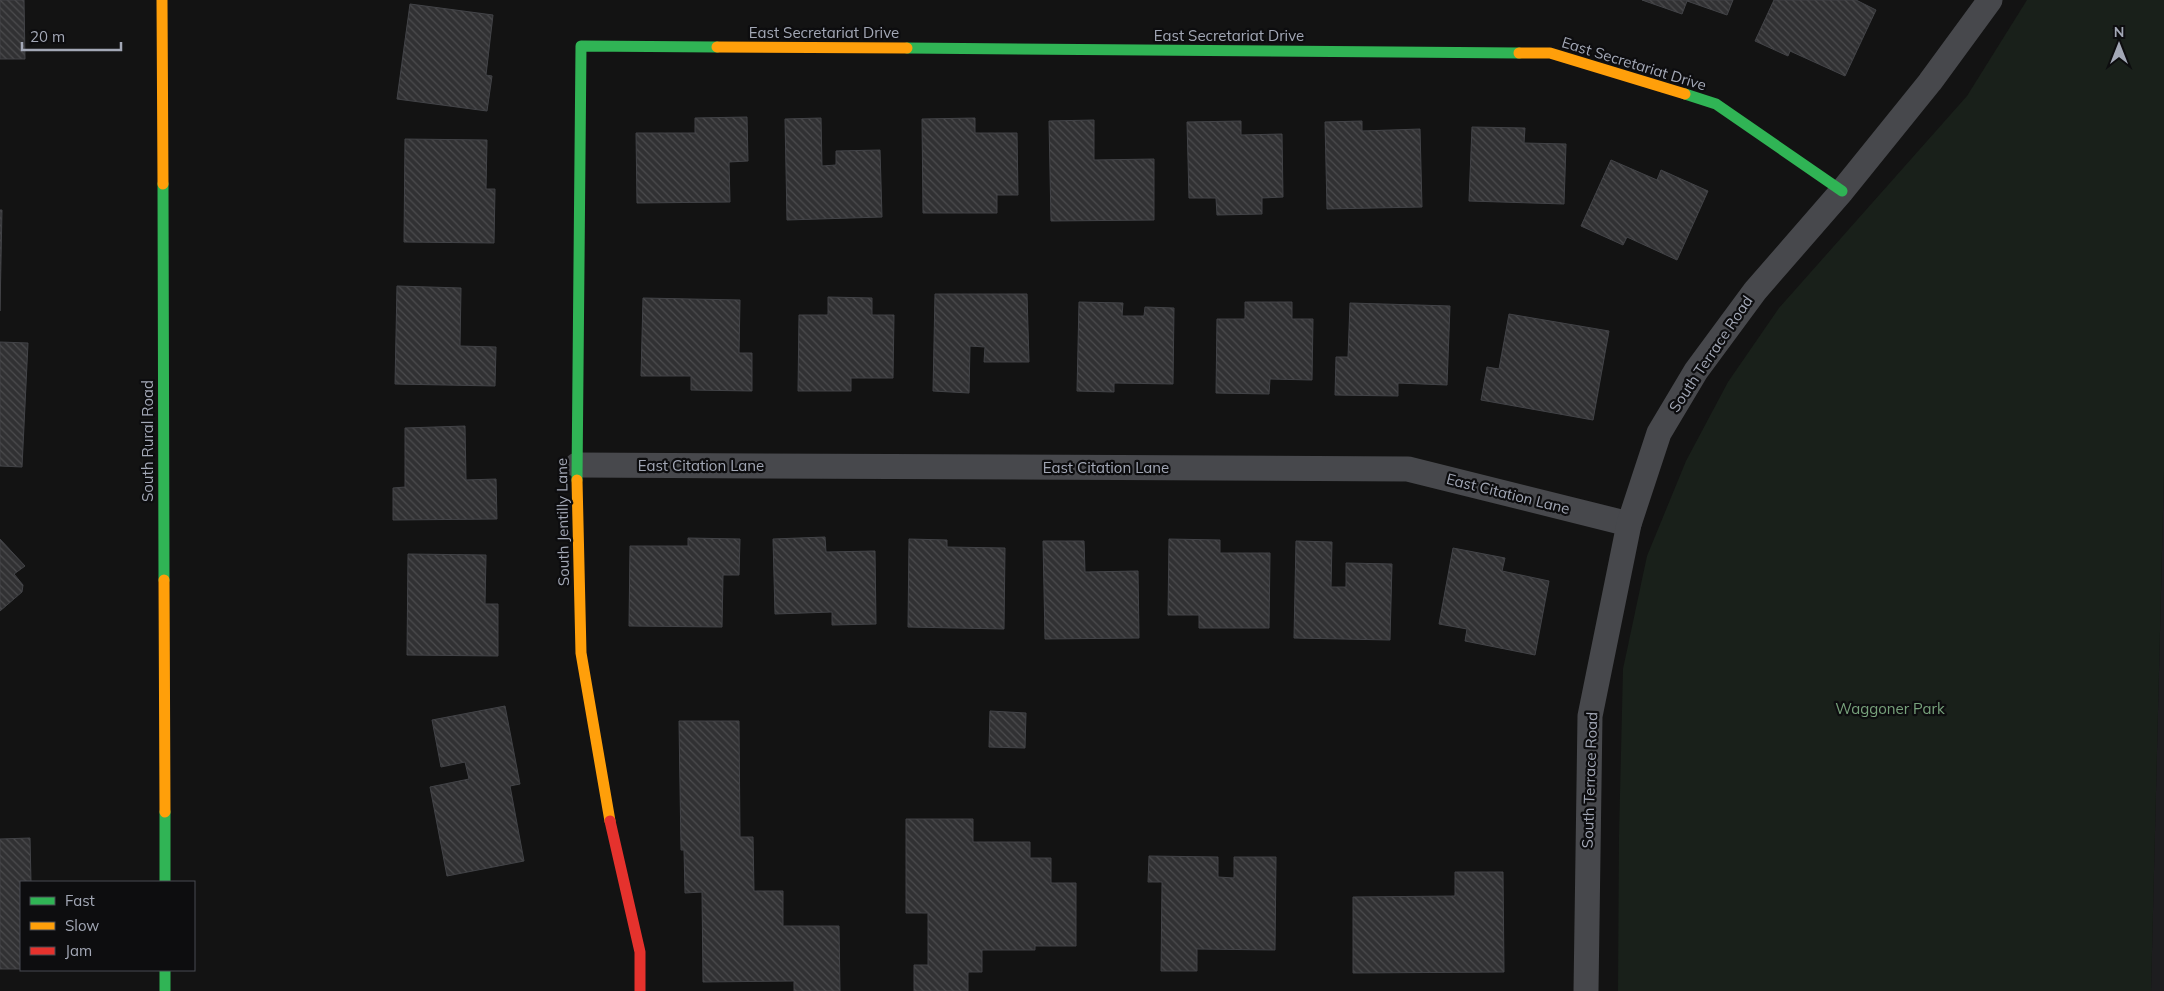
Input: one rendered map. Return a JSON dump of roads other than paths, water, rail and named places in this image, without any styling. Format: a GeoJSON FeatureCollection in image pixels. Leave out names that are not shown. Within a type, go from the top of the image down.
{"type":"FeatureCollection","features":[{"type":"Feature","properties":{"kind":"street","name":"South Rural Road"},"geometry":{"type":"LineString","coordinates":[[162,0],[165,881]]}},
{"type":"Feature","properties":{"kind":"street","name":"South Terrace Road"},"geometry":{"type":"LineString","coordinates":[[1586,991],[1590,716],[1629,524],[1659,433],[1696,371],[1754,291],[1842,191],[1930,82],[1990,0]]}},
{"type":"Feature","properties":{"kind":"street","name":"East Secretariat Drive"},"geometry":{"type":"LineString","coordinates":[[581,46],[1550,53],[1716,104],[1842,191]]}},
{"type":"Feature","properties":{"kind":"street","name":"South Jentilly Lane"},"geometry":{"type":"LineString","coordinates":[[581,46],[577,465],[581,654],[604,795],[640,952],[640,991]]}},
{"type":"Feature","properties":{"kind":"street","name":"East Citation Lane"},"geometry":{"type":"LineString","coordinates":[[577,465],[1408,469],[1629,524]]}},
{"type":"Feature","properties":{"kind":"street"},"geometry":{"type":"LineString","coordinates":[[165,971],[165,991]]}},
{"type":"Feature","properties":{"kind":"park label","name":"Waggoner Park"},"geometry":{"type":"Point","coordinates":[1890,709]}}]}
